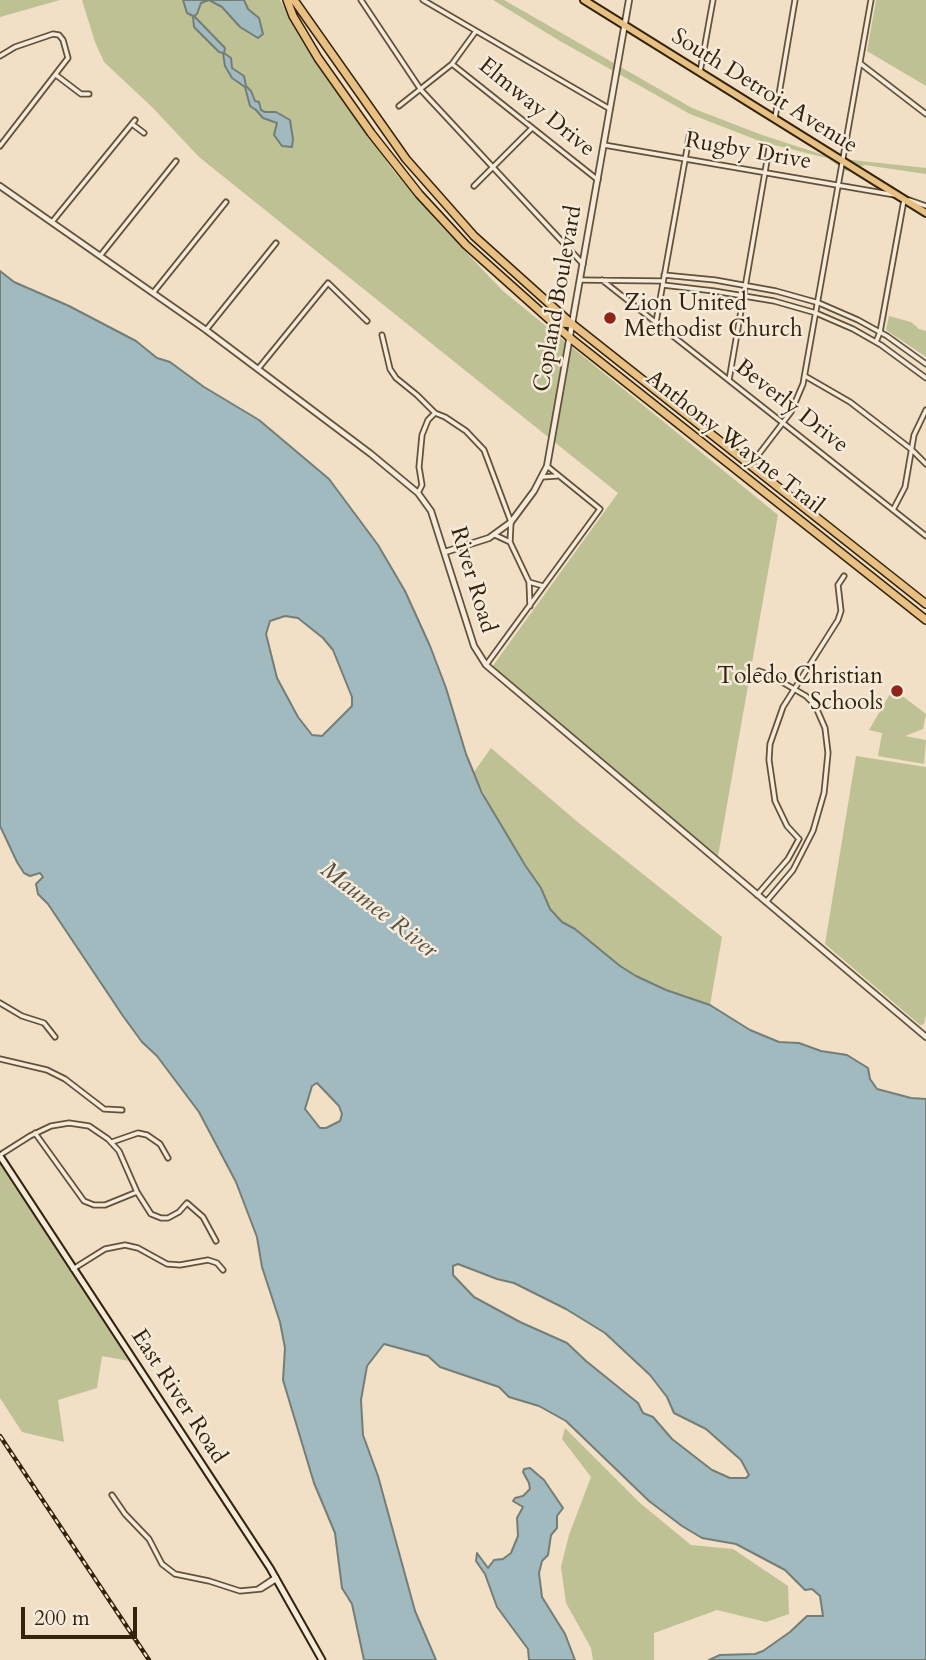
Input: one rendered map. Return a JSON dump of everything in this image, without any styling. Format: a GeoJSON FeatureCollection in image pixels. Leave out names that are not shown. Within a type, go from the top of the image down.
{"type":"FeatureCollection","features":[{"type":"Feature","properties":{"kind":"highway","name":"Anthony Wayne Trail"},"geometry":{"type":"LineString","coordinates":[[287,0],[293,16],[318,58],[371,133],[419,194],[466,246],[570,338],[926,620]]}},
{"type":"Feature","properties":{"kind":"highway","name":"Anthony Wayne Trail"},"geometry":{"type":"LineString","coordinates":[[294,0],[406,159],[474,236],[572,324],[926,604]]}},
{"type":"Feature","properties":{"kind":"highway"},"geometry":{"type":"LineString","coordinates":[[509,285],[561,323],[572,324]]}},
{"type":"Feature","properties":{"kind":"highway"},"geometry":{"type":"LineString","coordinates":[[570,338],[582,338],[623,365]]}},
{"type":"Feature","properties":{"kind":"main road","name":"South Detroit Avenue"},"geometry":{"type":"LineString","coordinates":[[584,0],[926,213]]}},
{"type":"Feature","properties":{"kind":"main road","name":"East River Road"},"geometry":{"type":"LineString","coordinates":[[0,1155],[276,1578],[321,1660]]}},
{"type":"Feature","properties":{"kind":"street"},"geometry":{"type":"LineString","coordinates":[[361,0],[421,90],[583,264]]}},
{"type":"Feature","properties":{"kind":"street"},"geometry":{"type":"LineString","coordinates":[[424,0],[610,109]]}},
{"type":"Feature","properties":{"kind":"street","name":"Copland Boulevard"},"geometry":{"type":"LineString","coordinates":[[445,552],[495,535],[511,522],[547,466],[629,0]]}},
{"type":"Feature","properties":{"kind":"street"},"geometry":{"type":"LineString","coordinates":[[700,72],[713,0]]}},
{"type":"Feature","properties":{"kind":"street"},"geometry":{"type":"LineString","coordinates":[[775,118],[795,0]]}},
{"type":"Feature","properties":{"kind":"street"},"geometry":{"type":"LineString","coordinates":[[759,454],[796,403],[804,376],[871,0]]}},
{"type":"Feature","properties":{"kind":"street"},"geometry":{"type":"LineString","coordinates":[[399,106],[452,64],[476,31]]}},
{"type":"Feature","properties":{"kind":"street"},"geometry":{"type":"LineString","coordinates":[[0,56],[48,34],[59,35],[66,47],[67,62],[0,146]]}},
{"type":"Feature","properties":{"kind":"street"},"geometry":{"type":"LineString","coordinates":[[860,63],[926,114]]}},
{"type":"Feature","properties":{"kind":"street","name":"Elmway Drive"},"geometry":{"type":"LineString","coordinates":[[452,64],[598,180]]}},
{"type":"Feature","properties":{"kind":"street"},"geometry":{"type":"LineString","coordinates":[[56,75],[81,94],[89,94]]}},
{"type":"Feature","properties":{"kind":"street"},"geometry":{"type":"LineString","coordinates":[[52,222],[134,122],[144,134]]}},
{"type":"Feature","properties":{"kind":"street"},"geometry":{"type":"LineString","coordinates":[[474,186],[532,128]]}},
{"type":"Feature","properties":{"kind":"street"},"geometry":{"type":"LineString","coordinates":[[656,323],[690,132]]}},
{"type":"Feature","properties":{"kind":"street","name":"Rugby Drive"},"geometry":{"type":"LineString","coordinates":[[604,145],[838,185],[926,206]]}},
{"type":"Feature","properties":{"kind":"street"},"geometry":{"type":"LineString","coordinates":[[729,380],[769,149]]}},
{"type":"Feature","properties":{"kind":"street"},"geometry":{"type":"LineString","coordinates":[[100,256],[176,161]]}},
{"type":"Feature","properties":{"kind":"street","name":"River Road"},"geometry":{"type":"LineString","coordinates":[[0,186],[206,330],[371,454],[418,493],[431,511],[474,646],[486,665],[925,1034]]}},
{"type":"Feature","properties":{"kind":"street"},"geometry":{"type":"LineString","coordinates":[[876,342],[880,332],[901,198]]}},
{"type":"Feature","properties":{"kind":"street"},"geometry":{"type":"LineString","coordinates":[[153,293],[226,201]]}},
{"type":"Feature","properties":{"kind":"street"},"geometry":{"type":"LineString","coordinates":[[206,330],[276,243]]}},
{"type":"Feature","properties":{"kind":"street"},"geometry":{"type":"LineString","coordinates":[[664,275],[745,285],[818,303],[880,332],[926,364]]}},
{"type":"Feature","properties":{"kind":"street","name":"Beverly Drive"},"geometry":{"type":"LineString","coordinates":[[602,279],[926,536]]}},
{"type":"Feature","properties":{"kind":"street"},"geometry":{"type":"LineString","coordinates":[[580,280],[663,283],[785,304],[816,313],[876,342],[926,378]]}},
{"type":"Feature","properties":{"kind":"street"},"geometry":{"type":"LineString","coordinates":[[258,369],[328,283],[367,321]]}},
{"type":"Feature","properties":{"kind":"street"},"geometry":{"type":"LineString","coordinates":[[382,335],[393,375],[435,413],[454,423],[480,444],[487,456],[511,522],[510,541],[529,582],[530,607]]}},
{"type":"Feature","properties":{"kind":"street"},"geometry":{"type":"LineString","coordinates":[[804,376],[850,402],[911,449],[926,464]]}},
{"type":"Feature","properties":{"kind":"street"},"geometry":{"type":"LineString","coordinates":[[893,510],[905,487],[918,423],[926,410]]}},
{"type":"Feature","properties":{"kind":"street"},"geometry":{"type":"LineString","coordinates":[[418,493],[422,485],[419,456],[422,435],[428,420],[435,413]]}},
{"type":"Feature","properties":{"kind":"street"},"geometry":{"type":"LineString","coordinates":[[486,665],[600,509],[547,466]]}},
{"type":"Feature","properties":{"kind":"street"},"geometry":{"type":"LineString","coordinates":[[542,477],[559,476]]}},
{"type":"Feature","properties":{"kind":"street"},"geometry":{"type":"LineString","coordinates":[[495,535],[510,541]]}},
{"type":"Feature","properties":{"kind":"street"},"geometry":{"type":"LineString","coordinates":[[799,839],[787,827],[775,800],[769,761],[770,744],[777,720],[794,688],[838,620],[841,611],[838,585],[844,576]]}},
{"type":"Feature","properties":{"kind":"street"},"geometry":{"type":"LineString","coordinates":[[529,582],[538,586],[546,585]]}},
{"type":"Feature","properties":{"kind":"street"},"geometry":{"type":"LineString","coordinates":[[760,671],[806,696],[822,717],[828,739],[824,793],[811,836],[793,870],[766,902]]}},
{"type":"Feature","properties":{"kind":"street"},"geometry":{"type":"LineString","coordinates":[[757,895],[788,859],[799,839],[811,836]]}},
{"type":"Feature","properties":{"kind":"street"},"geometry":{"type":"LineString","coordinates":[[0,1003],[22,1016],[44,1023],[55,1037]]}},
{"type":"Feature","properties":{"kind":"street"},"geometry":{"type":"LineString","coordinates":[[0,1059],[47,1070],[65,1079],[104,1109],[122,1110]]}},
{"type":"Feature","properties":{"kind":"street"},"geometry":{"type":"LineString","coordinates":[[0,1155],[51,1126],[77,1123],[94,1128],[112,1142],[124,1159],[137,1192],[149,1212],[161,1219],[174,1216],[187,1203],[203,1217],[216,1241]]}},
{"type":"Feature","properties":{"kind":"street"},"geometry":{"type":"LineString","coordinates":[[35,1133],[78,1195],[87,1203],[105,1205],[137,1192]]}},
{"type":"Feature","properties":{"kind":"street"},"geometry":{"type":"LineString","coordinates":[[112,1142],[138,1133],[147,1135],[160,1144],[168,1158]]}},
{"type":"Feature","properties":{"kind":"street"},"geometry":{"type":"LineString","coordinates":[[73,1269],[105,1249],[125,1245],[138,1248],[167,1264],[180,1265],[208,1260],[217,1263],[223,1270]]}},
{"type":"Feature","properties":{"kind":"street"},"geometry":{"type":"LineString","coordinates":[[112,1495],[125,1514],[149,1539],[159,1560],[171,1572],[234,1590],[247,1591],[258,1589],[276,1578]]}},
{"type":"Feature","properties":{"kind":"green space"},"geometry":{"type":"Polygon","coordinates":[[[0,0],[60,0],[0,17],[0,0]]]}},
{"type":"Feature","properties":{"kind":"green space"},"geometry":{"type":"Polygon","coordinates":[[[82,0],[280,0],[315,62],[392,169],[439,224],[503,291],[778,515],[718,856],[492,667],[618,493],[199,157],[152,107],[104,62],[82,0]]]}},
{"type":"Feature","properties":{"kind":"green space"},"geometry":{"type":"Polygon","coordinates":[[[493,0],[504,0],[692,108],[833,158],[926,168],[926,174],[865,165],[846,171],[827,158],[762,142],[690,114],[493,0]]]}},
{"type":"Feature","properties":{"kind":"green space"},"geometry":{"type":"Polygon","coordinates":[[[876,0],[926,0],[926,86],[867,51],[876,0]]]}},
{"type":"Feature","properties":{"kind":"green space"},"geometry":{"type":"Polygon","coordinates":[[[889,316],[911,322],[926,331],[926,357],[886,330],[889,316]]]}},
{"type":"Feature","properties":{"kind":"green space"},"geometry":{"type":"Polygon","coordinates":[[[897,692],[926,714],[923,729],[905,736],[926,740],[924,764],[878,756],[882,733],[869,730],[890,694],[897,692]]]}},
{"type":"Feature","properties":{"kind":"green space"},"geometry":{"type":"Polygon","coordinates":[[[491,748],[580,824],[722,937],[710,1005],[636,976],[562,922],[550,909],[541,888],[492,811],[474,772],[491,748]]]}},
{"type":"Feature","properties":{"kind":"green space"},"geometry":{"type":"Polygon","coordinates":[[[856,756],[926,767],[926,1015],[924,1024],[920,1025],[825,944],[856,756]]]}},
{"type":"Feature","properties":{"kind":"green space"},"geometry":{"type":"Polygon","coordinates":[[[0,1164],[129,1361],[102,1356],[97,1388],[58,1400],[64,1442],[22,1432],[0,1398],[0,1164]]]}},
{"type":"Feature","properties":{"kind":"green space"},"geometry":{"type":"Polygon","coordinates":[[[565,1428],[640,1503],[691,1545],[733,1549],[788,1586],[789,1614],[766,1622],[717,1610],[654,1633],[654,1660],[593,1660],[591,1648],[566,1603],[561,1567],[569,1535],[591,1477],[562,1439],[565,1428]]]}},
{"type":"Feature","properties":{"kind":"water"},"geometry":{"type":"Polygon","coordinates":[[[183,0],[209,0],[201,3],[194,16],[225,48],[224,53],[231,58],[232,68],[244,76],[246,86],[255,101],[259,102],[261,110],[276,112],[290,120],[292,147],[282,146],[274,135],[277,123],[263,118],[250,106],[245,87],[232,78],[225,66],[223,53],[194,27],[193,16],[187,13],[183,0]]]}},
{"type":"Feature","properties":{"kind":"water"},"geometry":{"type":"Polygon","coordinates":[[[209,0],[244,0],[248,9],[259,18],[263,34],[258,38],[240,27],[222,7],[209,0]]]}},
{"type":"Feature","properties":{"kind":"water","name":"Maumee River"},"geometry":{"type":"Polygon","coordinates":[[[0,271],[14,282],[69,306],[136,341],[157,358],[170,362],[204,387],[259,420],[329,479],[378,545],[405,591],[430,646],[482,793],[541,888],[550,909],[562,922],[636,976],[710,1005],[750,1030],[779,1042],[799,1043],[821,1051],[847,1055],[868,1068],[870,1079],[877,1089],[926,1099],[926,1660],[709,1660],[720,1655],[755,1654],[763,1651],[807,1616],[823,1616],[820,1596],[812,1589],[805,1590],[785,1570],[736,1544],[702,1538],[682,1526],[649,1501],[566,1421],[539,1406],[509,1397],[499,1387],[440,1367],[428,1356],[384,1344],[367,1366],[361,1400],[363,1435],[378,1476],[415,1611],[436,1660],[364,1660],[352,1604],[342,1588],[335,1533],[314,1483],[283,1380],[285,1348],[280,1322],[262,1267],[257,1237],[236,1182],[199,1112],[157,1056],[142,1042],[48,904],[38,894],[36,884],[43,877],[40,873],[30,876],[24,873],[0,826],[0,271]],[[285,616],[270,621],[266,634],[277,678],[298,717],[312,735],[322,736],[352,706],[352,697],[333,650],[323,638],[298,618],[285,616]],[[317,1083],[312,1086],[305,1109],[320,1128],[340,1121],[342,1114],[339,1106],[317,1083]],[[458,1264],[453,1266],[453,1275],[474,1297],[567,1343],[638,1403],[643,1413],[653,1417],[672,1439],[712,1470],[730,1478],[746,1478],[749,1475],[741,1460],[706,1429],[674,1413],[667,1397],[650,1375],[605,1333],[566,1309],[514,1283],[458,1264]]]}},
{"type":"Feature","properties":{"kind":"water"},"geometry":{"type":"Polygon","coordinates":[[[530,1468],[544,1480],[563,1508],[557,1516],[557,1528],[551,1535],[548,1555],[542,1561],[539,1573],[542,1597],[565,1634],[575,1660],[529,1660],[528,1649],[497,1607],[485,1574],[476,1561],[477,1553],[488,1568],[494,1560],[503,1559],[511,1553],[518,1536],[517,1518],[523,1507],[513,1501],[530,1489],[523,1472],[524,1469],[530,1468]]]}},
{"type":"Feature","properties":{"kind":"railway"},"geometry":{"type":"LineString","coordinates":[[0,1436],[149,1660]]}},
{"type":"Feature","properties":{"kind":"place","name":"Zion United Methodist Church"},"geometry":{"type":"Point","coordinates":[610,318]}},
{"type":"Feature","properties":{"kind":"place","name":"Toledo Christian Schools"},"geometry":{"type":"Point","coordinates":[897,691]}}]}
